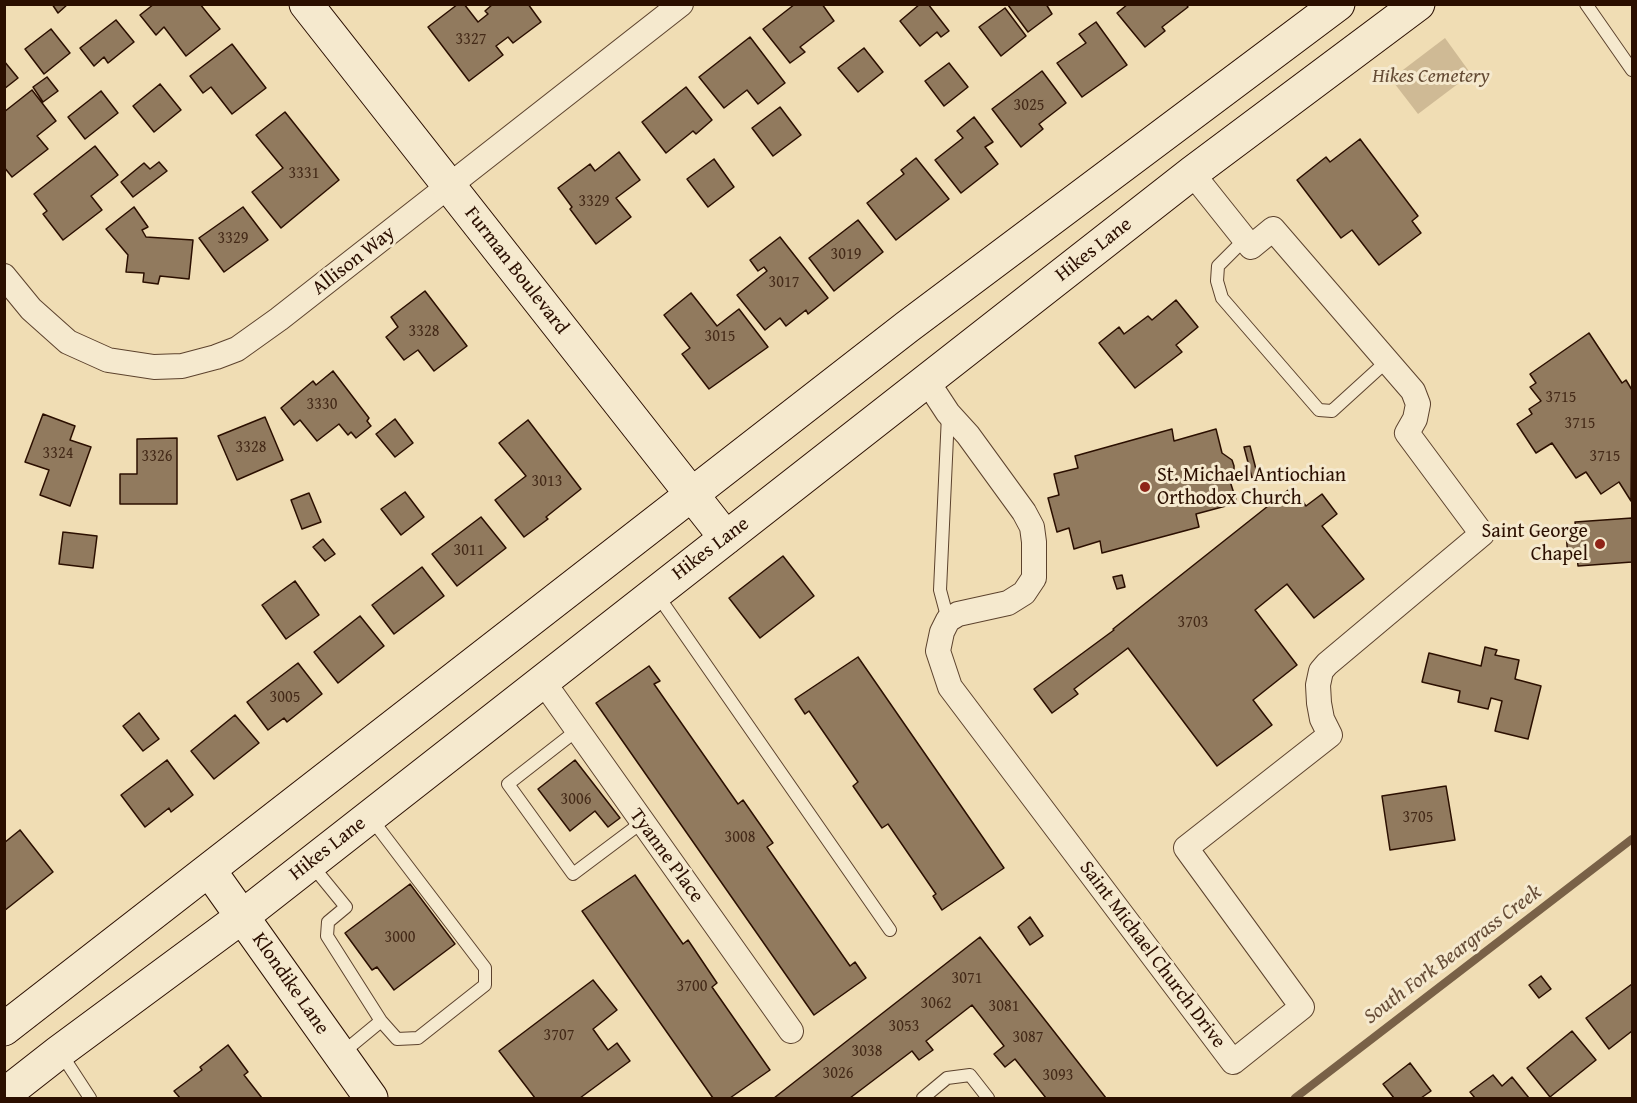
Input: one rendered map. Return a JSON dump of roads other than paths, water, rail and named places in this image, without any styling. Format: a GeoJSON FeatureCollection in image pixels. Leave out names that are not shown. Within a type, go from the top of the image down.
{"type":"FeatureCollection","features":[{"type":"Feature","properties":{"kind":"main road","name":"Furman Boulevard"},"geometry":{"type":"LineString","coordinates":[[306,4],[726,538]]}},
{"type":"Feature","properties":{"kind":"main road"},"geometry":{"type":"LineString","coordinates":[[4,1029],[907,327],[1338,4]]}},
{"type":"Feature","properties":{"kind":"main road","name":"Hikes Lane"},"geometry":{"type":"LineString","coordinates":[[4,1095],[243,916],[1192,173],[1418,4]]}},
{"type":"Feature","properties":{"kind":"main road","name":"Klondike Lane"},"geometry":{"type":"LineString","coordinates":[[209,870],[371,1098]]}},
{"type":"Feature","properties":{"kind":"street","name":"Allison Way"},"geometry":{"type":"LineString","coordinates":[[4,276],[31,309],[68,342],[108,360],[154,367],[182,366],[237,349],[279,319],[681,4]]}},
{"type":"Feature","properties":{"kind":"street"},"geometry":{"type":"LineString","coordinates":[[1192,173],[1245,239]]}},
{"type":"Feature","properties":{"kind":"street","name":"Saint Michael Church Drive"},"geometry":{"type":"LineString","coordinates":[[948,620],[942,632],[938,651],[950,687],[1233,1062],[1302,1007],[1186,848],[1330,735],[1322,719],[1319,703],[1318,685],[1321,671],[1482,534],[1407,433],[1415,419],[1418,404],[1413,391],[1273,229],[1251,246],[1245,239]]}},
{"type":"Feature","properties":{"kind":"street"},"geometry":{"type":"LineString","coordinates":[[927,381],[948,413],[968,435],[1024,512],[1032,527],[1035,559],[1034,578],[1024,593],[1008,603],[958,614],[948,620]]}},
{"type":"Feature","properties":{"kind":"street","name":"Tyanne Place"},"geometry":{"type":"LineString","coordinates":[[542,680],[641,823],[791,1031]]}},
{"type":"Feature","properties":{"kind":"lane"},"geometry":{"type":"LineString","coordinates":[[1586,4],[1632,70]]}},
{"type":"Feature","properties":{"kind":"lane"},"geometry":{"type":"LineString","coordinates":[[1245,239],[1218,266],[1217,281],[1222,298],[1319,410],[1332,411],[1387,361]]}},
{"type":"Feature","properties":{"kind":"lane"},"geometry":{"type":"LineString","coordinates":[[948,413],[940,590],[948,620]]}},
{"type":"Feature","properties":{"kind":"lane"},"geometry":{"type":"LineString","coordinates":[[655,592],[890,930]]}},
{"type":"Feature","properties":{"kind":"lane"},"geometry":{"type":"LineString","coordinates":[[576,731],[508,784],[573,874],[641,823]]}},
{"type":"Feature","properties":{"kind":"lane"},"geometry":{"type":"LineString","coordinates":[[310,863],[346,907],[328,922],[327,936],[381,1021],[397,1039],[418,1038],[485,985],[485,968],[369,816]]}},
{"type":"Feature","properties":{"kind":"lane"},"geometry":{"type":"LineString","coordinates":[[340,1055],[381,1021]]}},
{"type":"Feature","properties":{"kind":"lane"},"geometry":{"type":"LineString","coordinates":[[60,1052],[90,1098]]}},
{"type":"Feature","properties":{"kind":"lane"},"geometry":{"type":"LineString","coordinates":[[923,1098],[947,1078],[970,1075],[988,1098]]}},
{"type":"Feature","properties":{"kind":"waterway","name":"South Fork Beargrass Creek"},"geometry":{"type":"LineString","coordinates":[[1295,1098],[1632,839]]}},
{"type":"Feature","properties":{"kind":"place","name":"St. Michael Antiochian Orthodox Church"},"geometry":{"type":"Point","coordinates":[1145,487]}},
{"type":"Feature","properties":{"kind":"place","name":"Saint George Chapel"},"geometry":{"type":"Point","coordinates":[1600,544]}},
{"type":"Feature","properties":{"kind":"park label","name":"Hikes Cemetery"},"geometry":{"type":"Point","coordinates":[1431,77]}}]}
